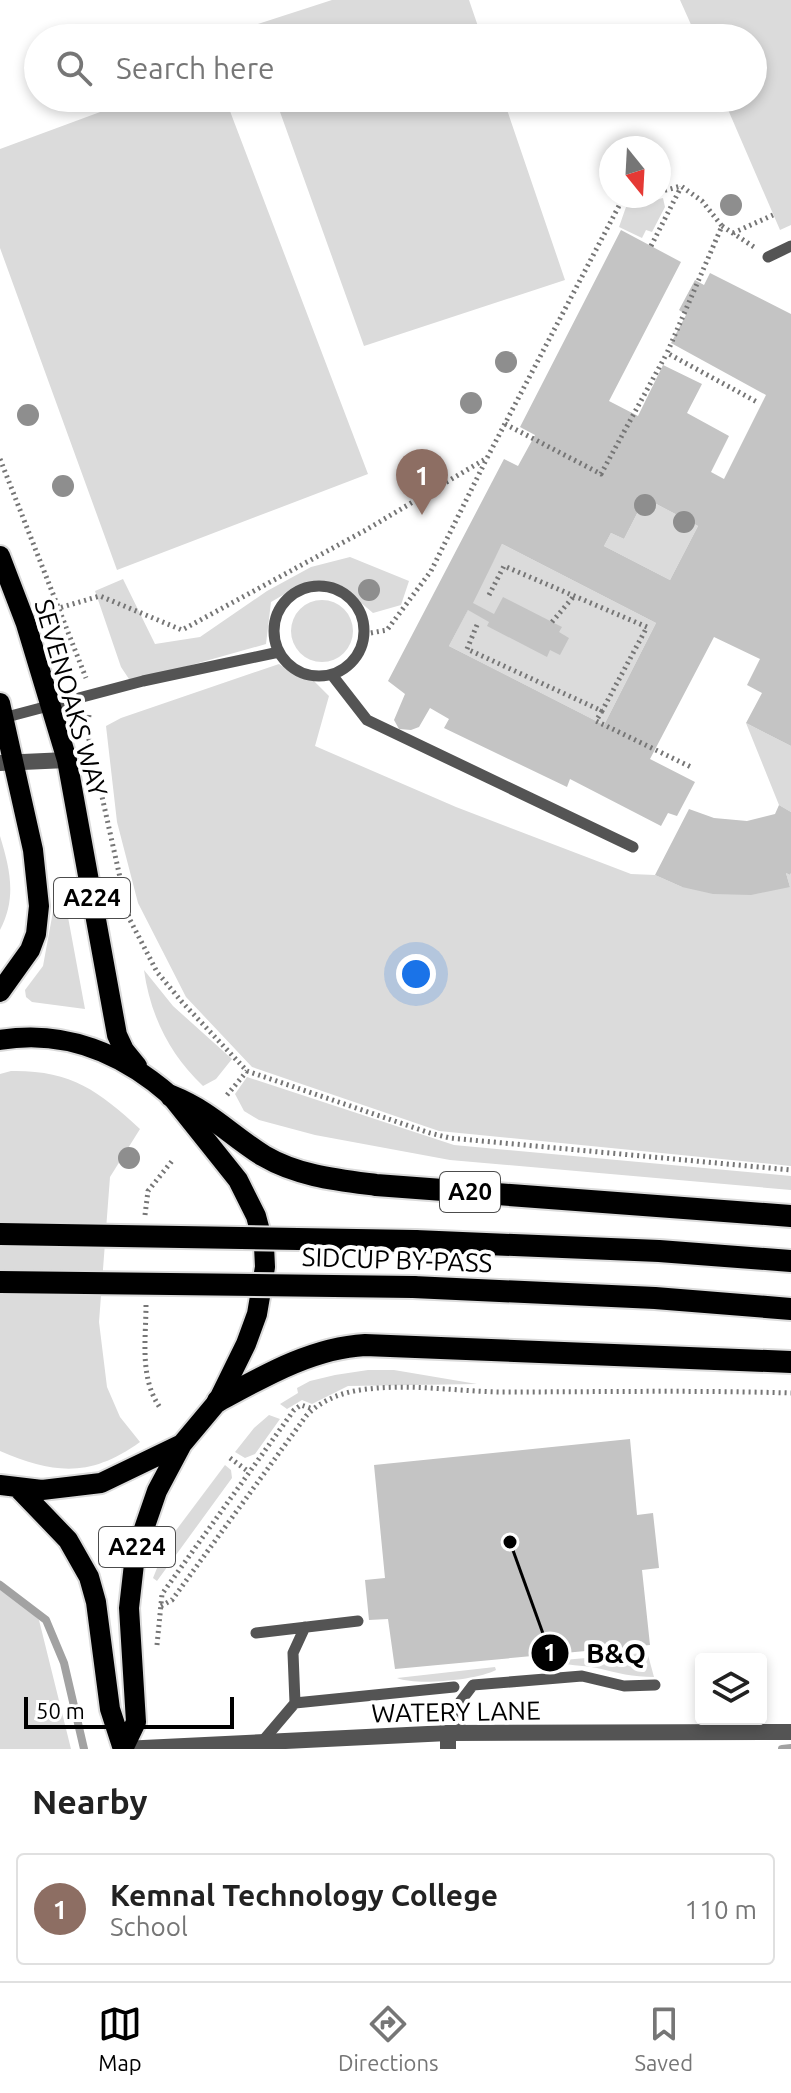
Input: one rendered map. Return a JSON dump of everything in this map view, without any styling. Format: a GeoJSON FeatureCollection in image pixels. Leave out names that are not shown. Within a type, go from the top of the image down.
{"type":"FeatureCollection","features":[{"type":"Feature","properties":{"kind":"highway","name":"A20"},"geometry":{"type":"LineString","coordinates":[[171,1096],[197,1106],[266,1157],[295,1170],[337,1180],[791,1216]]}},
{"type":"Feature","properties":{"kind":"highway","name":"SIDCUP BY-PASS"},"geometry":{"type":"LineString","coordinates":[[0,1234],[415,1241],[659,1251],[791,1261]]}},
{"type":"Feature","properties":{"kind":"highway","name":"SIDCUP BY-PASS"},"geometry":{"type":"LineString","coordinates":[[0,1282],[413,1287],[655,1298],[791,1309]]}},
{"type":"Feature","properties":{"kind":"highway"},"geometry":{"type":"LineString","coordinates":[[218,1401],[288,1365],[344,1346],[791,1362]]}},
{"type":"Feature","properties":{"kind":"main road","name":"SEVENOAKS WAY"},"geometry":{"type":"LineString","coordinates":[[0,556],[26,624],[67,760],[117,1035],[129,1057],[151,1081]]}},
{"type":"Feature","properties":{"kind":"main road","name":"A224"},"geometry":{"type":"LineString","coordinates":[[0,992],[21,967],[30,950],[38,919],[36,871],[6,762],[2,710]]}},
{"type":"Feature","properties":{"kind":"main road"},"geometry":{"type":"LineString","coordinates":[[0,1040],[52,1038],[79,1043],[128,1063],[171,1096],[238,1180],[256,1216],[264,1246],[265,1267],[257,1314],[246,1344],[218,1401],[182,1444],[101,1483],[42,1490],[9,1487]]}},
{"type":"Feature","properties":{"kind":"main road","name":"A224"},"geometry":{"type":"LineString","coordinates":[[123,1749],[136,1722],[129,1608],[135,1555],[157,1491],[182,1444]]}},
{"type":"Feature","properties":{"kind":"main road","name":"A224"},"geometry":{"type":"LineString","coordinates":[[9,1487],[68,1540],[89,1577],[96,1602],[110,1709],[123,1749]]}},
{"type":"Feature","properties":{"kind":"street"},"geometry":{"type":"LineString","coordinates":[[6,762],[67,760]]}},
{"type":"Feature","properties":{"kind":"street","name":"WATERY LANE"},"geometry":{"type":"LineString","coordinates":[[123,1749],[261,1743],[791,1732]]}},
{"type":"Feature","properties":{"kind":"lane"},"geometry":{"type":"LineString","coordinates":[[768,257],[791,246]]}},
{"type":"Feature","properties":{"kind":"lane"},"geometry":{"type":"LineString","coordinates":[[317,586],[333,588],[357,606],[365,634],[362,648],[355,659],[332,675],[319,677],[296,670],[279,652],[274,637],[274,622],[280,608],[303,589],[317,586]]}},
{"type":"Feature","properties":{"kind":"lane"},"geometry":{"type":"LineString","coordinates":[[2,710],[51,705],[143,681],[279,652]]}},
{"type":"Feature","properties":{"kind":"lane"},"geometry":{"type":"LineString","coordinates":[[332,675],[367,720],[633,847]]}},
{"type":"Feature","properties":{"kind":"lane"},"geometry":{"type":"LineString","coordinates":[[256,1633],[358,1621]]}},
{"type":"Feature","properties":{"kind":"lane"},"geometry":{"type":"LineString","coordinates":[[261,1743],[295,1703],[293,1653],[305,1627]]}},
{"type":"Feature","properties":{"kind":"lane"},"geometry":{"type":"LineString","coordinates":[[452,1739],[460,1702],[473,1685],[582,1676],[624,1686],[655,1685]]}},
{"type":"Feature","properties":{"kind":"lane"},"geometry":{"type":"LineString","coordinates":[[295,1703],[454,1687]]}},
{"type":"Feature","properties":{"kind":"path"},"geometry":{"type":"LineString","coordinates":[[671,189],[681,186]]}},
{"type":"Feature","properties":{"kind":"path"},"geometry":{"type":"LineString","coordinates":[[681,186],[702,201],[722,226],[768,257]]}},
{"type":"Feature","properties":{"kind":"path"},"geometry":{"type":"LineString","coordinates":[[651,246],[681,186]]}},
{"type":"Feature","properties":{"kind":"path"},"geometry":{"type":"LineString","coordinates":[[365,634],[387,630],[431,571],[618,208]]}},
{"type":"Feature","properties":{"kind":"path"},"geometry":{"type":"LineString","coordinates":[[733,233],[773,215]]}},
{"type":"Feature","properties":{"kind":"path"},"geometry":{"type":"LineString","coordinates":[[505,424],[601,474],[667,353],[722,226]]}},
{"type":"Feature","properties":{"kind":"path"},"geometry":{"type":"LineString","coordinates":[[667,353],[757,402]]}},
{"type":"Feature","properties":{"kind":"path"},"geometry":{"type":"LineString","coordinates":[[46,617],[59,608],[100,596],[182,630],[364,531],[487,458]]}},
{"type":"Feature","properties":{"kind":"path"},"geometry":{"type":"LineString","coordinates":[[0,459],[84,672]]}},
{"type":"Feature","properties":{"kind":"path"},"geometry":{"type":"LineString","coordinates":[[488,597],[504,566],[647,627],[596,721],[693,768]]}},
{"type":"Feature","properties":{"kind":"path"},"geometry":{"type":"LineString","coordinates":[[552,622],[574,596]]}},
{"type":"Feature","properties":{"kind":"path"},"geometry":{"type":"LineString","coordinates":[[477,625],[467,649],[602,711]]}},
{"type":"Feature","properties":{"kind":"path"},"geometry":{"type":"LineString","coordinates":[[87,731],[93,758]]}},
{"type":"Feature","properties":{"kind":"path"},"geometry":{"type":"LineString","coordinates":[[96,772],[129,918],[144,949],[157,972],[182,1002],[247,1071],[450,1138],[791,1170]]}},
{"type":"Feature","properties":{"kind":"path"},"geometry":{"type":"LineString","coordinates":[[227,1095],[247,1071]]}},
{"type":"Feature","properties":{"kind":"path"},"geometry":{"type":"LineString","coordinates":[[313,1409],[301,1405],[294,1410],[162,1594],[161,1606],[172,1600],[264,1471],[313,1409],[338,1396],[385,1388],[461,1388],[496,1392],[696,1390],[791,1393]]}},
{"type":"Feature","properties":{"kind":"path"},"geometry":{"type":"LineString","coordinates":[[230,1458],[249,1472]]}},
{"type":"Feature","properties":{"kind":"shaded area"},"geometry":{"type":"Polygon","coordinates":[[[332,0],[469,0],[477,24],[258,24],[332,0]]]}},
{"type":"Feature","properties":{"kind":"shaded area"},"geometry":{"type":"Polygon","coordinates":[[[680,0],[791,0],[791,225],[780,230],[729,112],[767,112],[767,24],[691,24],[680,0]]]}},
{"type":"Feature","properties":{"kind":"shaded area"},"geometry":{"type":"Polygon","coordinates":[[[100,112],[230,112],[368,474],[117,570],[0,248],[0,149],[100,112]]]}},
{"type":"Feature","properties":{"kind":"shaded area"},"geometry":{"type":"Polygon","coordinates":[[[280,112],[508,112],[565,280],[364,346],[280,112]]]}},
{"type":"Feature","properties":{"kind":"shaded area"},"geometry":{"type":"Polygon","coordinates":[[[626,208],[664,208],[652,232],[646,230],[642,238],[619,227],[626,208]]]}},
{"type":"Feature","properties":{"kind":"shaded area"},"geometry":{"type":"Polygon","coordinates":[[[645,498],[698,526],[670,580],[604,546],[611,533],[624,539],[645,498]]]}},
{"type":"Feature","properties":{"kind":"shaded area"},"geometry":{"type":"Polygon","coordinates":[[[502,544],[656,623],[604,725],[449,646],[502,544]]]}},
{"type":"Feature","properties":{"kind":"shaded area"},"geometry":{"type":"Polygon","coordinates":[[[350,557],[409,581],[401,605],[373,613],[340,585],[302,584],[271,602],[266,644],[131,682],[121,667],[95,591],[123,579],[155,644],[200,637],[267,591],[311,567],[350,557]]]}},
{"type":"Feature","properties":{"kind":"shaded area"},"geometry":{"type":"Polygon","coordinates":[[[322,600],[334,602],[344,609],[351,619],[351,643],[344,653],[334,660],[322,662],[310,660],[300,653],[293,643],[291,631],[293,619],[300,609],[310,602],[322,600]]]}},
{"type":"Feature","properties":{"kind":"shaded area"},"geometry":{"type":"Polygon","coordinates":[[[279,664],[298,677],[314,681],[329,696],[315,746],[456,807],[631,874],[655,875],[682,887],[790,887],[786,873],[791,873],[791,1166],[439,1131],[252,1067],[186,997],[138,903],[117,822],[106,726],[121,718],[279,664]]]}},
{"type":"Feature","properties":{"kind":"shaded area"},"geometry":{"type":"Polygon","coordinates":[[[746,723],[791,746],[791,812],[779,805],[746,723]]]}},
{"type":"Feature","properties":{"kind":"shaded area"},"geometry":{"type":"Polygon","coordinates":[[[0,836],[7,860],[10,895],[0,930],[0,836]]]}},
{"type":"Feature","properties":{"kind":"shaded area"},"geometry":{"type":"Polygon","coordinates":[[[58,885],[63,890],[85,1009],[32,1002],[26,997],[25,990],[43,966],[54,906],[54,888],[58,885]]]}},
{"type":"Feature","properties":{"kind":"shaded area"},"geometry":{"type":"Polygon","coordinates":[[[144,970],[173,1006],[232,1059],[216,1079],[203,1086],[171,1048],[151,1003],[144,970]]]}},
{"type":"Feature","properties":{"kind":"shaded area"},"geometry":{"type":"Polygon","coordinates":[[[11,1071],[50,1074],[82,1085],[110,1103],[140,1129],[110,1177],[99,1322],[107,1387],[120,1417],[140,1442],[122,1454],[88,1467],[55,1468],[0,1451],[0,1074],[11,1071]]]}},
{"type":"Feature","properties":{"kind":"shaded area"},"geometry":{"type":"Polygon","coordinates":[[[247,1077],[454,1145],[791,1176],[791,1190],[450,1160],[315,1135],[259,1120],[244,1111],[235,1094],[247,1077]]]}},
{"type":"Feature","properties":{"kind":"shaded area"},"geometry":{"type":"Polygon","coordinates":[[[368,1370],[394,1370],[477,1384],[348,1386],[312,1404],[302,1400],[287,1409],[280,1404],[310,1381],[368,1370]]]}},
{"type":"Feature","properties":{"kind":"shaded area"},"geometry":{"type":"Polygon","coordinates":[[[269,1415],[280,1419],[255,1454],[245,1458],[235,1452],[254,1428],[269,1415]]]}},
{"type":"Feature","properties":{"kind":"shaded area"},"geometry":{"type":"Polygon","coordinates":[[[225,1465],[231,1470],[232,1478],[157,1581],[153,1578],[168,1541],[225,1465]]]}},
{"type":"Feature","properties":{"kind":"shaded area"},"geometry":{"type":"Polygon","coordinates":[[[0,1580],[39,1620],[71,1749],[0,1749],[0,1580]]]}},
{"type":"Feature","properties":{"kind":"shaded area"},"geometry":{"type":"Polygon","coordinates":[[[648,1655],[654,1677],[552,1661],[648,1655]]]}},
{"type":"Feature","properties":{"kind":"shaded area"},"geometry":{"type":"Polygon","coordinates":[[[495,1667],[496,1670],[487,1674],[447,1681],[418,1682],[397,1678],[495,1667]]]}},
{"type":"Feature","properties":{"kind":"building"},"geometry":{"type":"Polygon","coordinates":[[[621,230],[681,262],[609,401],[638,416],[663,365],[702,384],[687,413],[729,436],[711,472],[724,479],[766,395],[671,343],[686,315],[679,310],[695,280],[704,285],[710,273],[791,314],[791,746],[746,723],[762,693],[747,685],[760,659],[714,637],[650,759],[695,782],[677,816],[668,813],[661,826],[570,779],[567,787],[444,728],[449,719],[430,708],[419,727],[411,730],[399,729],[394,720],[405,694],[388,681],[504,459],[518,466],[535,435],[520,427],[621,230]],[[645,498],[624,539],[611,533],[604,546],[670,580],[698,526],[645,498]],[[502,544],[473,603],[494,614],[503,597],[562,627],[559,632],[569,638],[560,655],[550,650],[547,657],[487,626],[489,622],[468,610],[449,646],[604,725],[656,623],[502,544]]]}},
{"type":"Feature","properties":{"kind":"building"},"geometry":{"type":"Polygon","coordinates":[[[779,805],[791,812],[791,873],[786,873],[790,887],[751,895],[713,894],[682,887],[655,875],[689,809],[714,818],[747,821],[775,814],[779,805]]]}},
{"type":"Feature","properties":{"kind":"building"},"geometry":{"type":"Polygon","coordinates":[[[630,1439],[637,1515],[653,1513],[659,1568],[642,1570],[650,1645],[395,1669],[388,1619],[369,1620],[365,1580],[385,1578],[374,1465],[630,1439]]]}},
{"type":"Feature","properties":{"kind":"waterway"},"geometry":{"type":"LineString","coordinates":[[0,1585],[46,1620],[64,1663],[84,1749]]}},
{"type":"Feature","properties":{"kind":"waterway"},"geometry":{"type":"LineString","coordinates":[[782,1749],[791,1748]]}},
{"type":"Feature","properties":{"kind":"place","name":"Kemnal Technology College"},"geometry":{"type":"Point","coordinates":[422,515]}},
{"type":"Feature","properties":{"kind":"place","name":"B&Q"},"geometry":{"type":"Point","coordinates":[510,1542]}}]}
